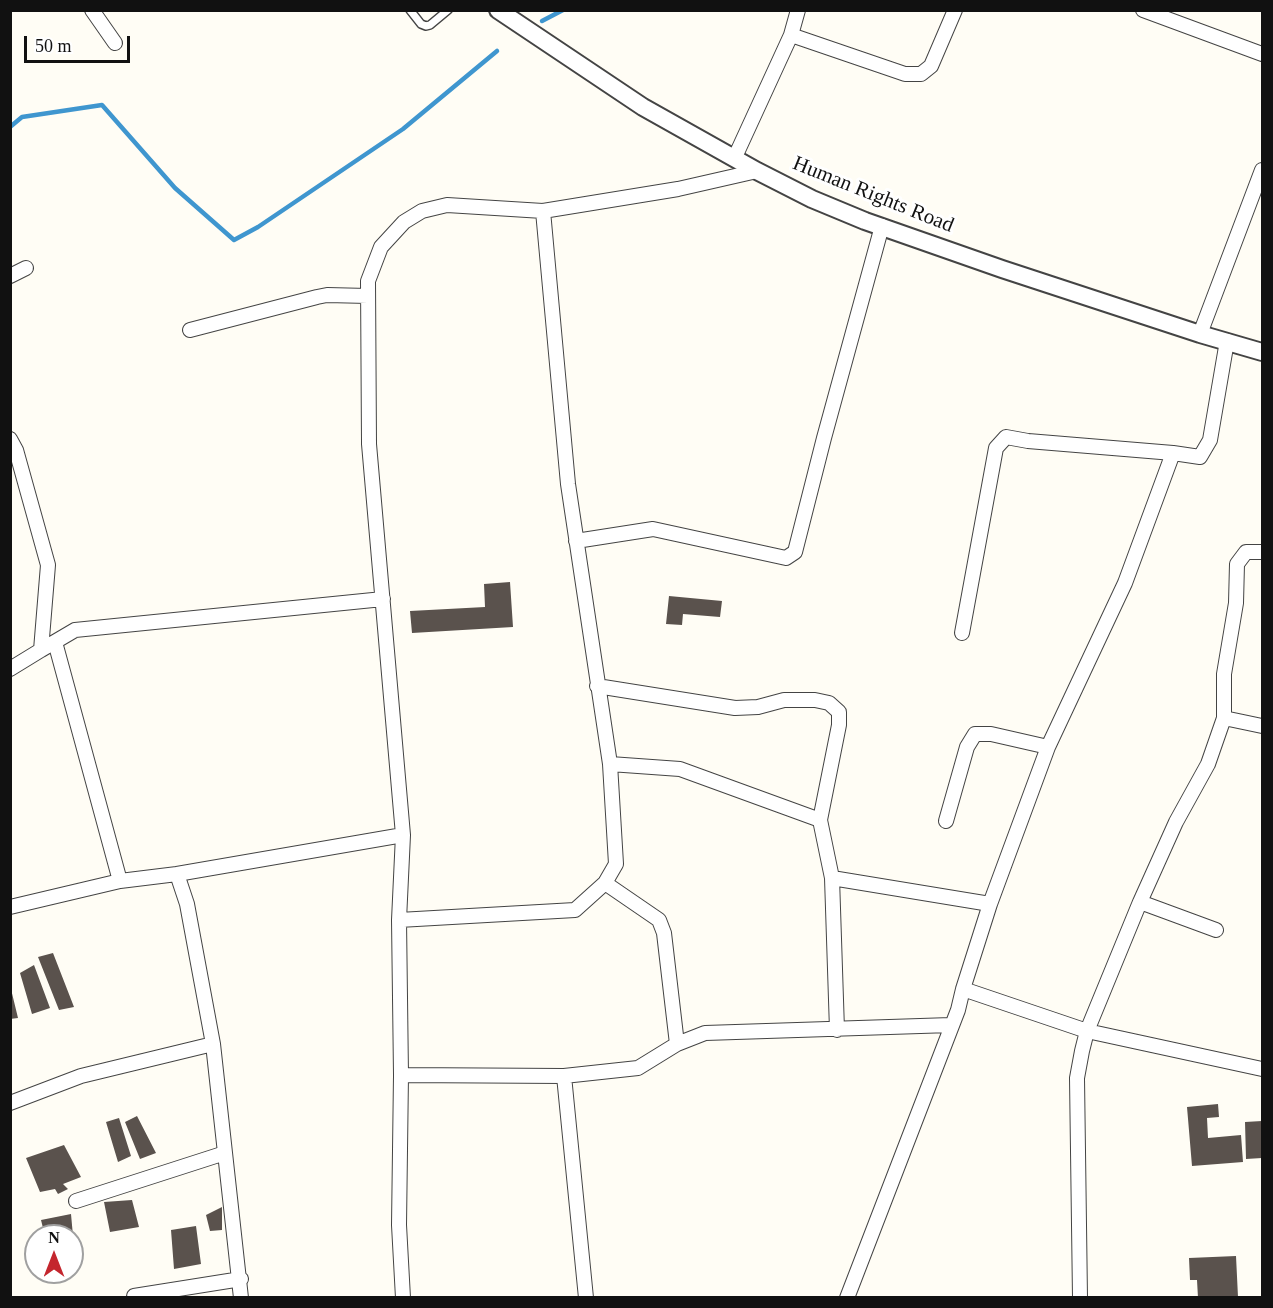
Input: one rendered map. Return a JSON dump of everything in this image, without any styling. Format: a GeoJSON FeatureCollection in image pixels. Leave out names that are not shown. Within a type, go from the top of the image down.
{"type":"FeatureCollection","features":[{"type":"Feature","properties":{"kind":"street"},"geometry":{"type":"LineString","coordinates":[[92,10],[115,43]]}},
{"type":"Feature","properties":{"kind":"street","name":"Human Rights Road"},"geometry":{"type":"LineString","coordinates":[[498,10],[643,106],[757,171],[812,199],[1002,269],[1200,334],[1263,352]]}},
{"type":"Feature","properties":{"kind":"street"},"geometry":{"type":"LineString","coordinates":[[735,157],[791,35],[798,10]]}},
{"type":"Feature","properties":{"kind":"street"},"geometry":{"type":"LineString","coordinates":[[791,35],[905,75],[921,75],[932,66],[955,10]]}},
{"type":"Feature","properties":{"kind":"street"},"geometry":{"type":"LineString","coordinates":[[1143,10],[1263,54]]}},
{"type":"Feature","properties":{"kind":"street"},"geometry":{"type":"LineString","coordinates":[[403,1298],[399,1225],[401,1075],[399,920],[403,835],[369,444],[368,281],[381,247],[404,222],[422,211],[447,205],[543,211],[678,189],[757,171]]}},
{"type":"Feature","properties":{"kind":"street"},"geometry":{"type":"LineString","coordinates":[[1200,334],[1262,173]]}},
{"type":"Feature","properties":{"kind":"street"},"geometry":{"type":"LineString","coordinates":[[399,920],[575,910],[605,884],[616,864],[610,764],[568,484],[543,211]]}},
{"type":"Feature","properties":{"kind":"street"},"geometry":{"type":"LineString","coordinates":[[576,541],[653,529],[786,558],[795,552],[882,226]]}},
{"type":"Feature","properties":{"kind":"street"},"geometry":{"type":"LineString","coordinates":[[10,276],[26,268]]}},
{"type":"Feature","properties":{"kind":"street"},"geometry":{"type":"LineString","coordinates":[[190,330],[327,295],[368,296]]}},
{"type":"Feature","properties":{"kind":"street"},"geometry":{"type":"LineString","coordinates":[[962,633],[996,448],[1006,437],[1200,457],[1210,440],[1227,342]]}},
{"type":"Feature","properties":{"kind":"street"},"geometry":{"type":"LineString","coordinates":[[10,439],[16,450],[48,565],[41,650]]}},
{"type":"Feature","properties":{"kind":"street"},"geometry":{"type":"LineString","coordinates":[[847,1298],[958,1010],[990,904],[1048,747],[1125,583],[1173,453]]}},
{"type":"Feature","properties":{"kind":"street"},"geometry":{"type":"LineString","coordinates":[[1080,1298],[1077,1078],[1087,1031],[1176,822],[1208,764],[1224,718],[1224,674],[1236,603],[1238,564],[1246,552],[1263,552]]}},
{"type":"Feature","properties":{"kind":"street"},"geometry":{"type":"LineString","coordinates":[[10,669],[75,630],[382,599]]}},
{"type":"Feature","properties":{"kind":"street"},"geometry":{"type":"LineString","coordinates":[[55,642],[120,881]]}},
{"type":"Feature","properties":{"kind":"street"},"geometry":{"type":"LineString","coordinates":[[597,686],[735,708],[758,707],[784,700],[815,700],[829,703],[839,712],[839,725],[820,820],[832,878],[837,1030]]}},
{"type":"Feature","properties":{"kind":"street"},"geometry":{"type":"LineString","coordinates":[[1224,718],[1263,726]]}},
{"type":"Feature","properties":{"kind":"street"},"geometry":{"type":"LineString","coordinates":[[946,820],[967,747],[975,734],[991,734],[1048,747]]}},
{"type":"Feature","properties":{"kind":"street"},"geometry":{"type":"LineString","coordinates":[[610,764],[680,769],[820,820]]}},
{"type":"Feature","properties":{"kind":"street"},"geometry":{"type":"LineString","coordinates":[[10,907],[120,881],[177,874],[403,835]]}},
{"type":"Feature","properties":{"kind":"street"},"geometry":{"type":"LineString","coordinates":[[177,874],[187,904],[213,1044],[241,1279],[241,1298]]}},
{"type":"Feature","properties":{"kind":"street"},"geometry":{"type":"LineString","coordinates":[[832,878],[990,904]]}},
{"type":"Feature","properties":{"kind":"street"},"geometry":{"type":"LineString","coordinates":[[605,884],[658,920],[664,933],[677,1044]]}},
{"type":"Feature","properties":{"kind":"street"},"geometry":{"type":"LineString","coordinates":[[1140,902],[1216,930]]}},
{"type":"Feature","properties":{"kind":"street"},"geometry":{"type":"LineString","coordinates":[[963,988],[1087,1031],[1263,1069]]}},
{"type":"Feature","properties":{"kind":"street"},"geometry":{"type":"LineString","coordinates":[[401,1075],[564,1076],[638,1068],[677,1044],[705,1033],[951,1025]]}},
{"type":"Feature","properties":{"kind":"street"},"geometry":{"type":"LineString","coordinates":[[10,1103],[81,1076],[213,1044]]}},
{"type":"Feature","properties":{"kind":"street"},"geometry":{"type":"LineString","coordinates":[[564,1076],[586,1298]]}},
{"type":"Feature","properties":{"kind":"street"},"geometry":{"type":"LineString","coordinates":[[76,1201],[225,1153]]}},
{"type":"Feature","properties":{"kind":"street"},"geometry":{"type":"LineString","coordinates":[[134,1296],[241,1279]]}},
{"type":"Feature","properties":{"kind":"lane"},"geometry":{"type":"LineString","coordinates":[[410,10],[421,24],[430,26],[448,10]]}},
{"type":"Feature","properties":{"kind":"building"},"geometry":{"type":"Polygon","coordinates":[[[510,582],[513,627],[412,633],[410,611],[485,607],[484,584],[510,582]]]}},
{"type":"Feature","properties":{"kind":"building"},"geometry":{"type":"Polygon","coordinates":[[[669,596],[722,601],[720,617],[683,614],[682,625],[666,624],[669,596]]]}},
{"type":"Feature","properties":{"kind":"building"},"geometry":{"type":"Polygon","coordinates":[[[53,953],[74,1007],[59,1010],[38,957],[53,953]]]}},
{"type":"Feature","properties":{"kind":"building"},"geometry":{"type":"Polygon","coordinates":[[[34,965],[50,1008],[32,1014],[20,973],[34,965]]]}},
{"type":"Feature","properties":{"kind":"building"},"geometry":{"type":"Polygon","coordinates":[[[10,985],[18,1018],[10,1019],[10,985]]]}},
{"type":"Feature","properties":{"kind":"building"},"geometry":{"type":"Polygon","coordinates":[[[1218,1104],[1219,1117],[1207,1118],[1208,1138],[1241,1135],[1243,1162],[1192,1166],[1187,1107],[1218,1104]]]}},
{"type":"Feature","properties":{"kind":"building"},"geometry":{"type":"Polygon","coordinates":[[[137,1116],[156,1153],[140,1159],[125,1122],[137,1116]]]}},
{"type":"Feature","properties":{"kind":"building"},"geometry":{"type":"Polygon","coordinates":[[[119,1118],[131,1156],[118,1162],[106,1122],[119,1118]]]}},
{"type":"Feature","properties":{"kind":"building"},"geometry":{"type":"Polygon","coordinates":[[[1262,1121],[1262,1158],[1246,1159],[1245,1122],[1262,1121]]]}},
{"type":"Feature","properties":{"kind":"building"},"geometry":{"type":"Polygon","coordinates":[[[64,1145],[81,1177],[63,1184],[68,1189],[58,1194],[55,1189],[40,1192],[26,1158],[64,1145]]]}},
{"type":"Feature","properties":{"kind":"building"},"geometry":{"type":"Polygon","coordinates":[[[132,1200],[139,1227],[110,1232],[104,1202],[132,1200]]]}},
{"type":"Feature","properties":{"kind":"building"},"geometry":{"type":"Polygon","coordinates":[[[222,1207],[222,1230],[210,1231],[206,1215],[222,1207]]]}},
{"type":"Feature","properties":{"kind":"building"},"geometry":{"type":"Polygon","coordinates":[[[71,1214],[72,1224],[42,1224],[41,1220],[71,1214]]]}},
{"type":"Feature","properties":{"kind":"building"},"geometry":{"type":"Polygon","coordinates":[[[196,1226],[201,1264],[174,1269],[171,1230],[196,1226]]]}},
{"type":"Feature","properties":{"kind":"building"},"geometry":{"type":"Polygon","coordinates":[[[1236,1256],[1238,1297],[1198,1298],[1197,1280],[1190,1280],[1189,1258],[1236,1256]]]}},
{"type":"Feature","properties":{"kind":"waterway"},"geometry":{"type":"LineString","coordinates":[[542,21],[563,10]]}},
{"type":"Feature","properties":{"kind":"waterway"},"geometry":{"type":"LineString","coordinates":[[10,127],[22,117],[102,105],[175,188],[234,240],[258,227],[403,129],[497,51]]}}]}
